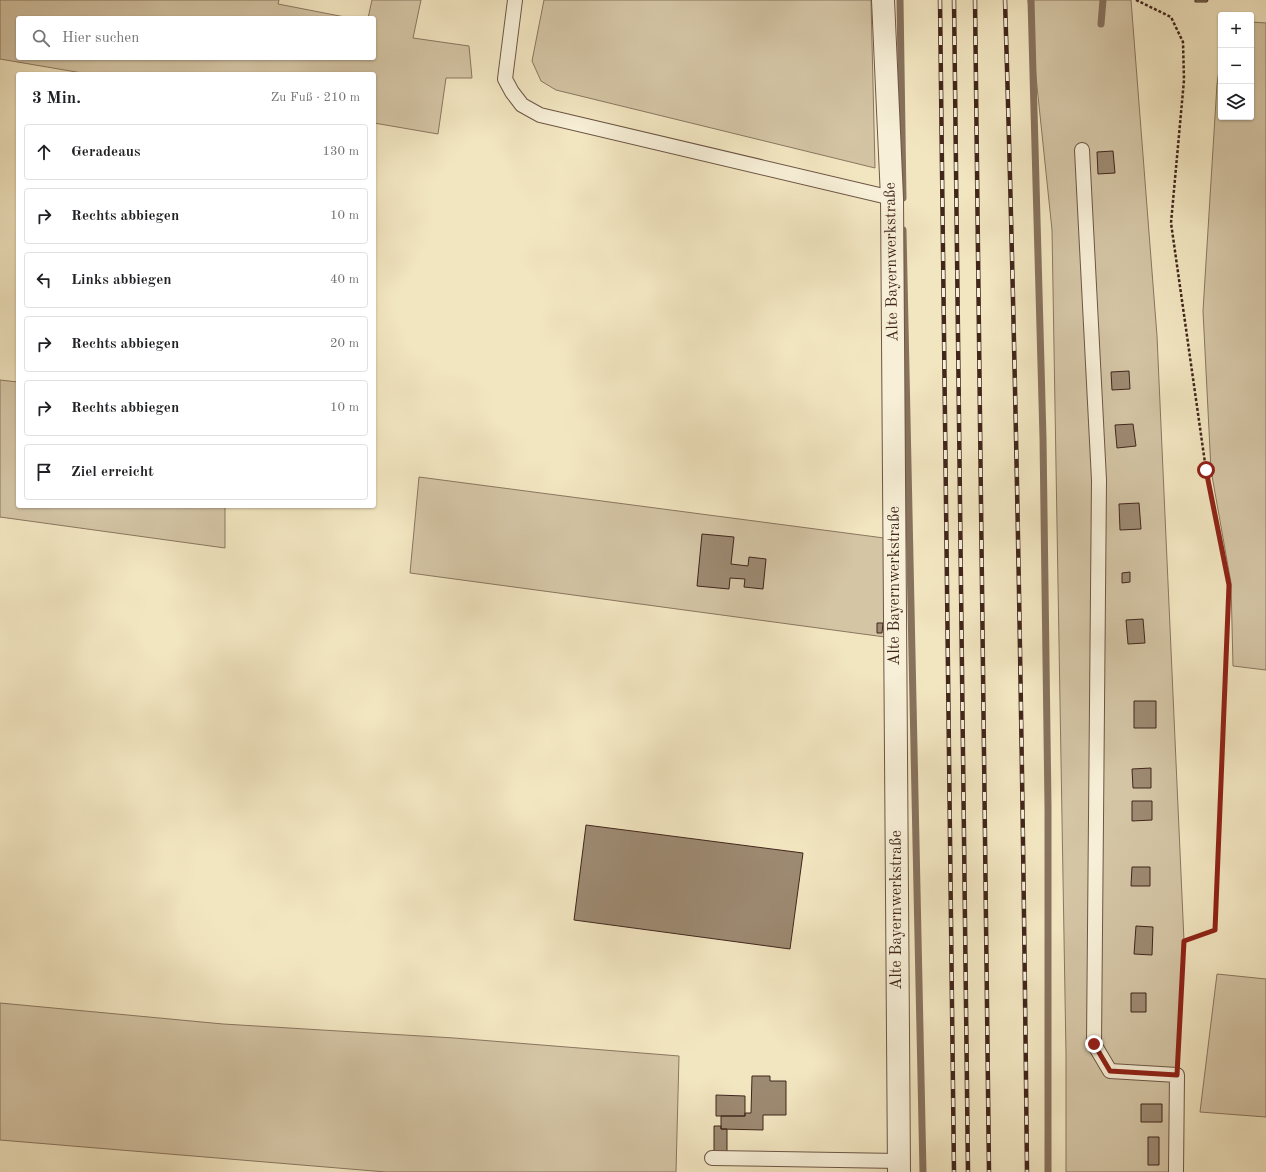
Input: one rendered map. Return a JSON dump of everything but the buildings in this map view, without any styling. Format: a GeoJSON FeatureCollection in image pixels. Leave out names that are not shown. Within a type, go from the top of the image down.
{"type":"FeatureCollection","features":[{"type":"Feature","properties":{"kind":"street","name":"Alte Bayernwerkstraße"},"geometry":{"type":"LineString","coordinates":[[883,0],[892,198],[899,1167]]}},
{"type":"Feature","properties":{"kind":"lane"},"geometry":{"type":"LineString","coordinates":[[516,0],[505,79],[512,92],[522,104],[540,115],[892,198]]}},
{"type":"Feature","properties":{"kind":"lane"},"geometry":{"type":"LineString","coordinates":[[1082,150],[1099,480],[1094,1044],[1110,1071],[1177,1075],[1176,1172]]}},
{"type":"Feature","properties":{"kind":"lane"},"geometry":{"type":"LineString","coordinates":[[712,1158],[899,1167]]}},
{"type":"Feature","properties":{"kind":"path"},"geometry":{"type":"LineString","coordinates":[[1136,0],[1172,17],[1183,42],[1184,80],[1172,223],[1206,470],[1229,585],[1215,930],[1184,941],[1177,1075]]}},
{"type":"Feature","properties":{"kind":"shaded area"},"geometry":{"type":"Polygon","coordinates":[[[0,0],[279,0],[278,4],[340,16],[16,16],[16,60],[376,60],[376,16],[368,16],[372,0],[421,0],[413,38],[469,46],[472,78],[446,78],[438,134],[376,123],[376,72],[76,72],[0,59],[0,0]]]}},
{"type":"Feature","properties":{"kind":"shaded area"},"geometry":{"type":"Polygon","coordinates":[[[544,0],[871,0],[875,168],[556,90],[541,81],[532,61],[544,0]]]}},
{"type":"Feature","properties":{"kind":"shaded area"},"geometry":{"type":"Polygon","coordinates":[[[1028,0],[1131,0],[1157,336],[1184,941],[1177,1075],[1176,1172],[1066,1172],[1066,1054],[1052,230],[1028,0]]]}},
{"type":"Feature","properties":{"kind":"shaded area"},"geometry":{"type":"Polygon","coordinates":[[[1254,22],[1266,23],[1266,670],[1233,666],[1231,583],[1211,470],[1203,311],[1218,78],[1218,120],[1254,120],[1254,22]]]}},
{"type":"Feature","properties":{"kind":"shaded area"},"geometry":{"type":"Polygon","coordinates":[[[0,380],[16,382],[16,508],[225,508],[225,548],[0,517],[0,380]]]}},
{"type":"Feature","properties":{"kind":"shaded area"},"geometry":{"type":"Polygon","coordinates":[[[419,477],[884,538],[885,637],[410,573],[419,477]]]}},
{"type":"Feature","properties":{"kind":"shaded area"},"geometry":{"type":"Polygon","coordinates":[[[1217,974],[1266,979],[1266,1117],[1200,1112],[1217,974]]]}},
{"type":"Feature","properties":{"kind":"shaded area"},"geometry":{"type":"Polygon","coordinates":[[[0,1003],[223,1024],[454,1038],[679,1056],[676,1172],[386,1172],[0,1140],[0,1003]]]}},
{"type":"Feature","properties":{"kind":"waterway"},"geometry":{"type":"LineString","coordinates":[[900,0],[903,198]]}},
{"type":"Feature","properties":{"kind":"waterway"},"geometry":{"type":"LineString","coordinates":[[1031,0],[1043,438],[1048,807],[1048,1172]]}},
{"type":"Feature","properties":{"kind":"waterway"},"geometry":{"type":"LineString","coordinates":[[1101,24],[1103,0]]}},
{"type":"Feature","properties":{"kind":"waterway"},"geometry":{"type":"LineString","coordinates":[[903,230],[923,1172]]}},
{"type":"Feature","properties":{"kind":"railway"},"geometry":{"type":"LineString","coordinates":[[940,0],[954,1172]]}},
{"type":"Feature","properties":{"kind":"railway"},"geometry":{"type":"LineString","coordinates":[[954,0],[968,1172]]}},
{"type":"Feature","properties":{"kind":"railway"},"geometry":{"type":"LineString","coordinates":[[975,0],[989,1172]]}},
{"type":"Feature","properties":{"kind":"railway"},"geometry":{"type":"LineString","coordinates":[[1005,0],[1019,586],[1027,1172]]}},
{"type":"Feature","properties":{"kind":"route"},"geometry":{"type":"LineString","coordinates":[[1094,1044],[1110,1071],[1177,1075],[1184,941],[1215,930],[1229,585],[1206,470]]}}]}
